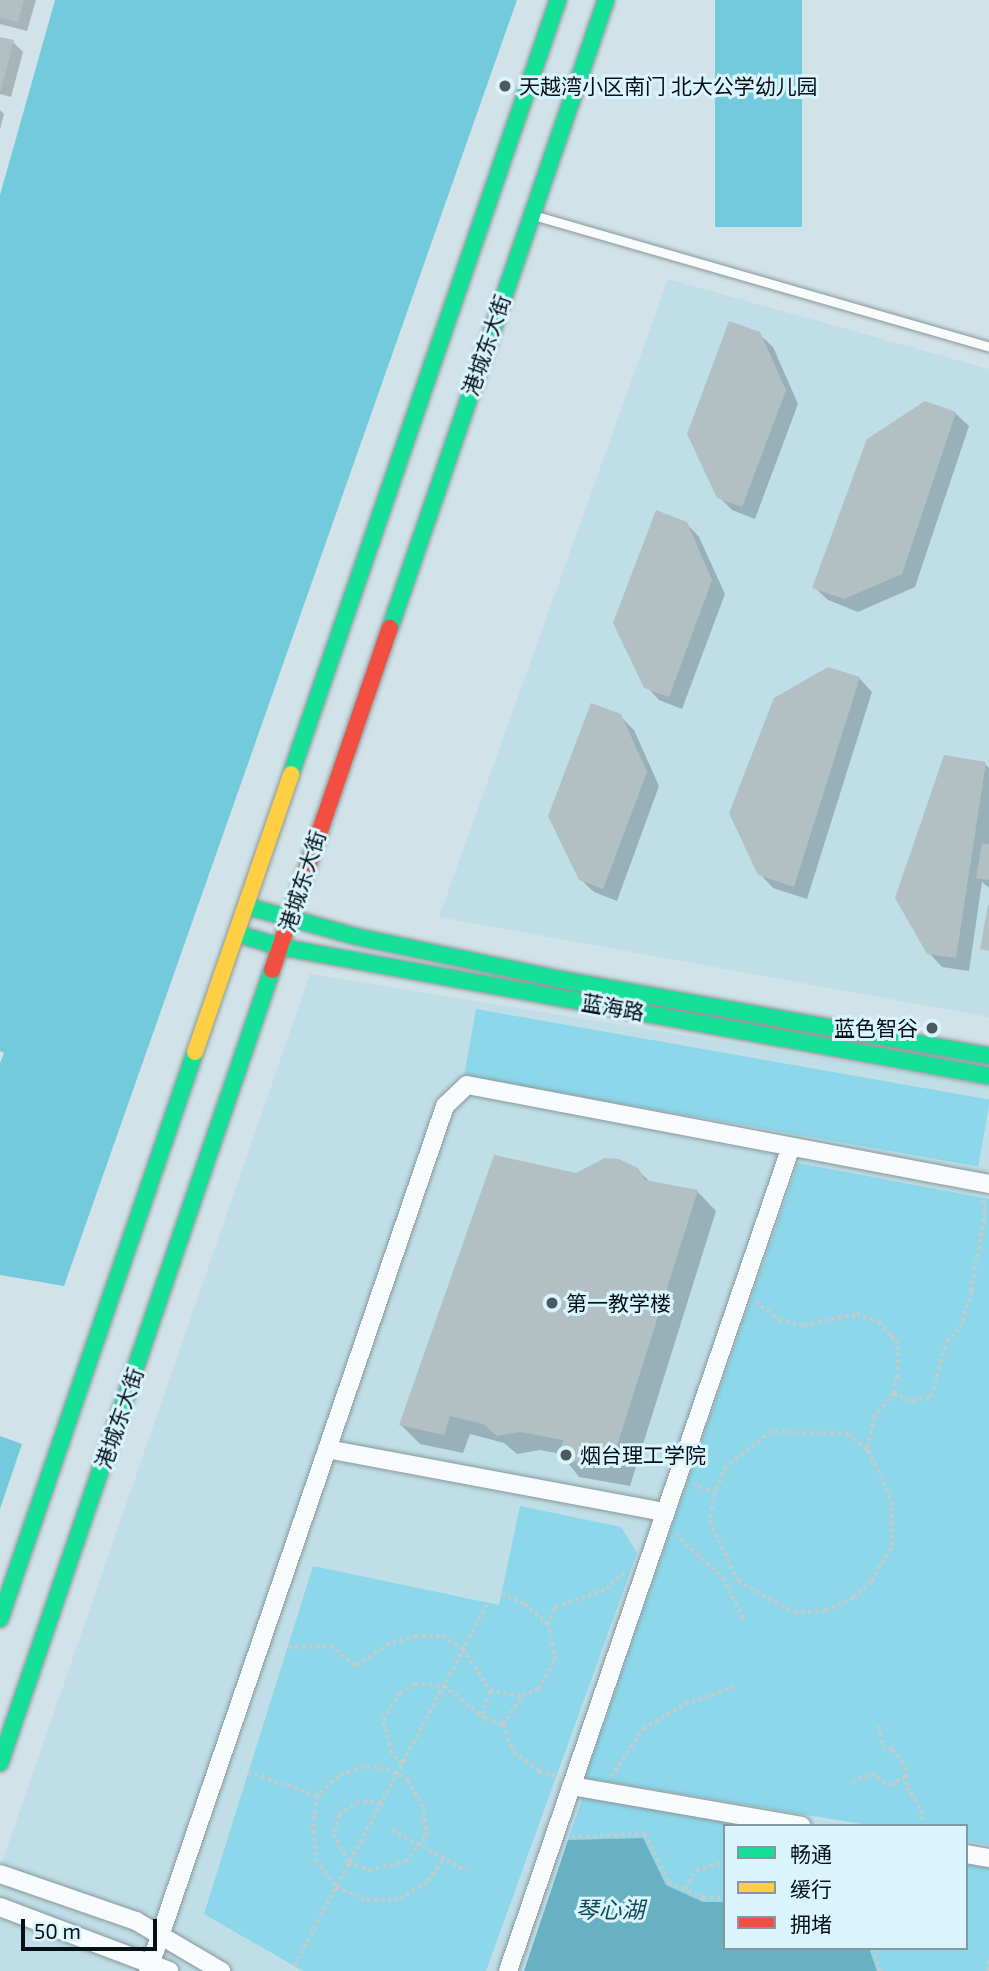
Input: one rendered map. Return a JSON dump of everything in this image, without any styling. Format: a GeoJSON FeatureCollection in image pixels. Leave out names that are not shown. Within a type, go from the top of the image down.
{"type":"FeatureCollection","features":[{"type":"Feature","properties":{"kind":"main road","name":"港城东大街"},"geometry":{"type":"LineString","coordinates":[[0,1619],[558,0]]}},
{"type":"Feature","properties":{"kind":"main road","name":"港城东大街"},"geometry":{"type":"LineString","coordinates":[[0,1763],[606,0]]}},
{"type":"Feature","properties":{"kind":"main road","name":"蓝海路"},"geometry":{"type":"LineString","coordinates":[[246,906],[358,937],[563,980],[989,1056]]}},
{"type":"Feature","properties":{"kind":"main road","name":"蓝海路"},"geometry":{"type":"LineString","coordinates":[[238,934],[281,947],[989,1076]]}},
{"type":"Feature","properties":{"kind":"street"},"geometry":{"type":"LineString","coordinates":[[150,1966],[445,1106],[467,1086],[790,1147],[985,1191]]}},
{"type":"Feature","properties":{"kind":"street"},"geometry":{"type":"LineString","coordinates":[[508,1971],[564,1781],[665,1512],[790,1147]]}},
{"type":"Feature","properties":{"kind":"street"},"geometry":{"type":"LineString","coordinates":[[327,1449],[665,1512]]}},
{"type":"Feature","properties":{"kind":"street"},"geometry":{"type":"LineString","coordinates":[[564,1781],[791,1824]]}},
{"type":"Feature","properties":{"kind":"street"},"geometry":{"type":"LineString","coordinates":[[968,1854],[989,1858]]}},
{"type":"Feature","properties":{"kind":"street"},"geometry":{"type":"LineString","coordinates":[[0,1874],[136,1921],[221,1971]]}},
{"type":"Feature","properties":{"kind":"street"},"geometry":{"type":"LineString","coordinates":[[0,1907],[169,1971]]}},
{"type":"Feature","properties":{"kind":"lane"},"geometry":{"type":"LineString","coordinates":[[531,215],[989,348]]}},
{"type":"Feature","properties":{"kind":"path"},"geometry":{"type":"LineString","coordinates":[[894,1394],[912,1401],[931,1396],[946,1342],[960,1328],[971,1291],[985,1211],[985,1191]]}},
{"type":"Feature","properties":{"kind":"path"},"geometry":{"type":"LineString","coordinates":[[752,1298],[779,1320],[804,1325],[857,1314],[879,1322],[898,1346],[894,1394],[875,1417],[867,1450]]}},
{"type":"Feature","properties":{"kind":"path"},"geometry":{"type":"LineString","coordinates":[[771,1432],[848,1434],[867,1450],[892,1505],[892,1546],[871,1581],[853,1598],[825,1611],[794,1612],[738,1581],[710,1521],[715,1493],[726,1467],[771,1432]]}},
{"type":"Feature","properties":{"kind":"path"},"geometry":{"type":"LineString","coordinates":[[688,1482],[715,1493]]}},
{"type":"Feature","properties":{"kind":"path"},"geometry":{"type":"LineString","coordinates":[[671,1530],[702,1553],[723,1578],[744,1620]]}},
{"type":"Feature","properties":{"kind":"path"},"geometry":{"type":"LineString","coordinates":[[503,1725],[522,1696],[538,1689],[555,1660],[548,1625],[555,1607],[606,1589],[618,1574],[632,1568]]}},
{"type":"Feature","properties":{"kind":"path"},"geometry":{"type":"LineString","coordinates":[[501,1594],[524,1604],[548,1625]]}},
{"type":"Feature","properties":{"kind":"path"},"geometry":{"type":"LineString","coordinates":[[294,1966],[488,1603]]}},
{"type":"Feature","properties":{"kind":"path"},"geometry":{"type":"LineString","coordinates":[[288,1647],[331,1646],[357,1666],[386,1645],[415,1636],[443,1636],[463,1649],[490,1690],[522,1696]]}},
{"type":"Feature","properties":{"kind":"path"},"geometry":{"type":"LineString","coordinates":[[402,1764],[385,1737],[383,1720],[390,1706],[415,1684],[444,1686],[482,1715],[503,1725],[514,1752],[539,1771],[564,1781]]}},
{"type":"Feature","properties":{"kind":"path"},"geometry":{"type":"LineString","coordinates":[[608,1782],[643,1729],[685,1704],[738,1686]]}},
{"type":"Feature","properties":{"kind":"path"},"geometry":{"type":"LineString","coordinates":[[482,1715],[490,1690]]}},
{"type":"Feature","properties":{"kind":"path"},"geometry":{"type":"LineString","coordinates":[[880,1726],[883,1746],[893,1750],[906,1768],[906,1777],[922,1824]]}},
{"type":"Feature","properties":{"kind":"path"},"geometry":{"type":"LineString","coordinates":[[381,1803],[359,1802],[341,1815],[334,1834],[349,1862],[369,1870],[405,1862],[426,1836],[423,1808],[408,1781],[390,1770],[365,1768],[338,1776],[318,1797],[313,1824],[316,1860],[336,1886],[367,1900],[400,1899],[428,1881],[444,1858]]}},
{"type":"Feature","properties":{"kind":"path"},"geometry":{"type":"LineString","coordinates":[[248,1772],[318,1797]]}},
{"type":"Feature","properties":{"kind":"path"},"geometry":{"type":"LineString","coordinates":[[852,1782],[871,1774],[890,1785],[906,1777]]}},
{"type":"Feature","properties":{"kind":"path"},"geometry":{"type":"LineString","coordinates":[[392,1830],[467,1871]]}},
{"type":"Feature","properties":{"kind":"path"},"geometry":{"type":"LineString","coordinates":[[569,1837],[645,1834],[669,1882],[703,1898],[723,1898]]}},
{"type":"Feature","properties":{"kind":"path"},"geometry":{"type":"LineString","coordinates":[[685,1889],[696,1870],[718,1867],[723,1863]]}},
{"type":"Feature","properties":{"kind":"path"},"geometry":{"type":"LineString","coordinates":[[875,1950],[881,1971]]}},
{"type":"Feature","properties":{"kind":"path"},"geometry":{"type":"LineString","coordinates":[[987,1971],[989,1960]]}},
{"type":"Feature","properties":{"kind":"shaded area"},"geometry":{"type":"Polygon","coordinates":[[[55,0],[517,0],[64,1286],[0,1275],[0,1063],[4,1053],[0,1051],[0,195],[55,0]]]}},
{"type":"Feature","properties":{"kind":"shaded area"},"geometry":{"type":"Polygon","coordinates":[[[715,0],[802,0],[802,227],[715,227],[715,0]]]}},
{"type":"Feature","properties":{"kind":"shaded area"},"geometry":{"type":"Polygon","coordinates":[[[668,279],[989,369],[989,1017],[439,917],[668,279]]]}},
{"type":"Feature","properties":{"kind":"shaded area","name":"烟台理工学院"},"geometry":{"type":"Polygon","coordinates":[[[310,974],[989,1085],[989,1971],[0,1971],[0,1868],[310,974]]]}},
{"type":"Feature","properties":{"kind":"shaded area"},"geometry":{"type":"Polygon","coordinates":[[[476,1009],[989,1099],[978,1167],[464,1076],[476,1009]]]}},
{"type":"Feature","properties":{"kind":"shaded area"},"geometry":{"type":"Polygon","coordinates":[[[798,1163],[989,1199],[989,1845],[968,1841],[968,1824],[862,1824],[585,1778],[798,1163]]]}},
{"type":"Feature","properties":{"kind":"shaded area"},"geometry":{"type":"Polygon","coordinates":[[[0,1436],[22,1444],[0,1509],[0,1436]]]}},
{"type":"Feature","properties":{"kind":"shaded area"},"geometry":{"type":"Polygon","coordinates":[[[520,1506],[621,1527],[637,1553],[486,1971],[303,1971],[204,1914],[313,1566],[499,1605],[520,1506]]]}},
{"type":"Feature","properties":{"kind":"shaded area"},"geometry":{"type":"Polygon","coordinates":[[[583,1797],[739,1824],[723,1824],[723,1902],[703,1902],[666,1885],[642,1838],[568,1840],[583,1797]]]}},
{"type":"Feature","properties":{"kind":"shaded area"},"geometry":{"type":"Polygon","coordinates":[[[968,1863],[989,1867],[989,1971],[877,1971],[870,1950],[968,1950],[968,1863]]]}},
{"type":"Feature","properties":{"kind":"water","name":"琴心湖"},"geometry":{"type":"Polygon","coordinates":[[[643,1838],[666,1885],[703,1902],[723,1902],[723,1950],[870,1950],[877,1971],[524,1971],[568,1840],[643,1838]]]}},
{"type":"Feature","properties":{"kind":"building"},"geometry":{"type":"Polygon","coordinates":[[[0,0],[24,0],[18,22],[0,18],[0,0]]]}},
{"type":"Feature","properties":{"kind":"building"},"geometry":{"type":"Polygon","coordinates":[[[0,37],[14,40],[1,91],[0,91],[0,37]]]}},
{"type":"Feature","properties":{"kind":"building"},"geometry":{"type":"Polygon","coordinates":[[[729,321],[760,332],[786,390],[742,507],[717,498],[687,434],[729,321]]]}},
{"type":"Feature","properties":{"kind":"building"},"geometry":{"type":"Polygon","coordinates":[[[925,401],[956,412],[902,574],[844,599],[812,588],[867,439],[925,401]]]}},
{"type":"Feature","properties":{"kind":"building"},"geometry":{"type":"Polygon","coordinates":[[[656,510],[687,522],[712,580],[669,697],[644,688],[613,623],[656,510]]]}},
{"type":"Feature","properties":{"kind":"building"},"geometry":{"type":"Polygon","coordinates":[[[828,667],[860,677],[794,887],[758,875],[729,813],[774,698],[828,667]]]}},
{"type":"Feature","properties":{"kind":"building"},"geometry":{"type":"Polygon","coordinates":[[[591,703],[621,714],[647,772],[603,889],[579,880],[548,816],[591,703]]]}},
{"type":"Feature","properties":{"kind":"building"},"geometry":{"type":"Polygon","coordinates":[[[944,755],[986,762],[956,958],[927,954],[895,898],[944,755]]]}},
{"type":"Feature","properties":{"kind":"building"},"geometry":{"type":"Polygon","coordinates":[[[982,843],[989,844],[989,880],[976,878],[982,843]]]}},
{"type":"Feature","properties":{"kind":"building"},"geometry":{"type":"Polygon","coordinates":[[[989,905],[989,951],[980,949],[989,905]]]}},
{"type":"Feature","properties":{"kind":"building","name":"第一教学楼"},"geometry":{"type":"Polygon","coordinates":[[[494,1155],[576,1173],[605,1158],[619,1159],[638,1168],[645,1180],[698,1190],[610,1468],[558,1458],[563,1440],[520,1432],[497,1436],[483,1424],[450,1416],[444,1435],[399,1425],[494,1155]]]}},
{"type":"Feature","properties":{"kind":"traffic: fast"},"geometry":{"type":"LineString","coordinates":[[291,774],[558,0]]}},
{"type":"Feature","properties":{"kind":"traffic: fast"},"geometry":{"type":"LineString","coordinates":[[390,628],[606,0]]}},
{"type":"Feature","properties":{"kind":"traffic: fast"},"geometry":{"type":"LineString","coordinates":[[246,906],[358,937],[563,980],[989,1056]]}},
{"type":"Feature","properties":{"kind":"traffic: fast"},"geometry":{"type":"LineString","coordinates":[[238,934],[281,947],[989,1076]]}},
{"type":"Feature","properties":{"kind":"traffic: fast"},"geometry":{"type":"LineString","coordinates":[[0,1763],[272,970]]}},
{"type":"Feature","properties":{"kind":"traffic: fast"},"geometry":{"type":"LineString","coordinates":[[0,1619],[195,1052]]}},
{"type":"Feature","properties":{"kind":"traffic: slow"},"geometry":{"type":"LineString","coordinates":[[195,1052],[291,774]]}},
{"type":"Feature","properties":{"kind":"traffic: jam"},"geometry":{"type":"LineString","coordinates":[[272,970],[390,628]]}},
{"type":"Feature","properties":{"kind":"place","name":"天越湾小区南门 北大公学幼儿园"},"geometry":{"type":"Point","coordinates":[505,86]}},
{"type":"Feature","properties":{"kind":"place","name":"蓝色智谷"},"geometry":{"type":"Point","coordinates":[932,1028]}},
{"type":"Feature","properties":{"kind":"place","name":"第一教学楼"},"geometry":{"type":"Point","coordinates":[552,1303]}},
{"type":"Feature","properties":{"kind":"place","name":"烟台理工学院"},"geometry":{"type":"Point","coordinates":[566,1455]}}]}
